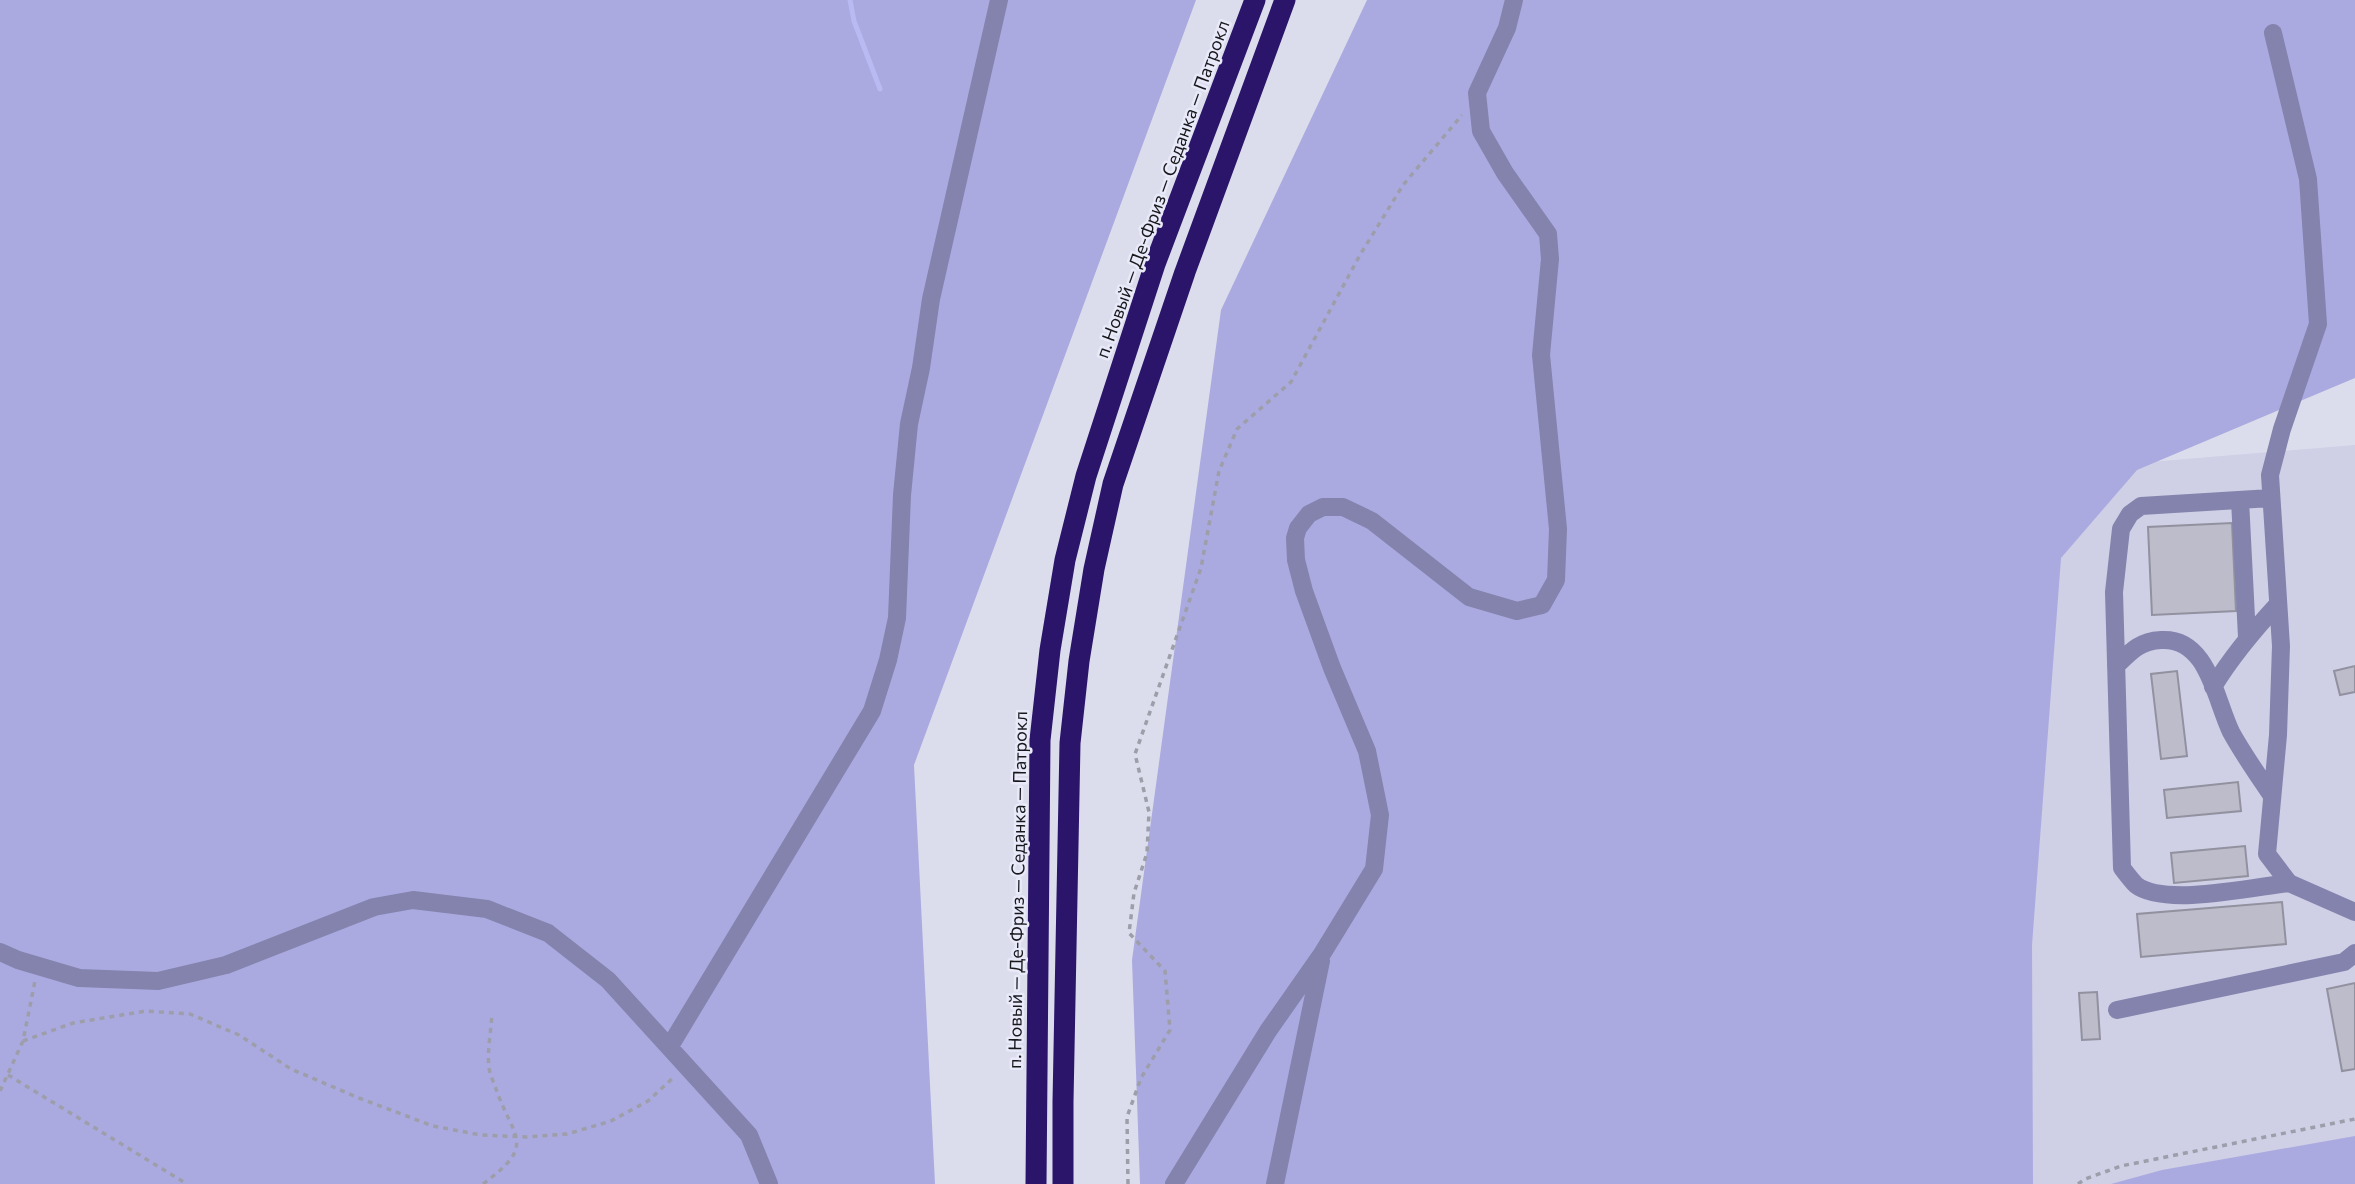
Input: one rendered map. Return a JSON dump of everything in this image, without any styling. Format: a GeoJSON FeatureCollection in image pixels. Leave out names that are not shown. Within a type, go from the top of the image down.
{"type":"FeatureCollection","features":[{"type":"Feature","properties":{"kind":"highway","name":"п. Новый — Де-Фриз — Седанка — Патрокл"},"geometry":{"type":"LineString","coordinates":[[1036,1184],[1040,740],[1050,650],[1065,560],[1086,476],[1155,264],[1255,0]]}},
{"type":"Feature","properties":{"kind":"highway"},"geometry":{"type":"LineString","coordinates":[[1063,1184],[1070,743],[1079,661],[1094,569],[1113,484],[1185,272],[1285,0]]}},
{"type":"Feature","properties":{"kind":"street"},"geometry":{"type":"LineString","coordinates":[[670,1046],[872,711],[888,660],[897,618],[902,495],[909,424],[921,368],[931,299],[999,0]]}},
{"type":"Feature","properties":{"kind":"street"},"geometry":{"type":"LineString","coordinates":[[1174,1184],[1268,1031],[1322,954],[1374,869],[1380,815],[1367,751],[1332,668],[1304,591],[1296,561],[1295,538],[1298,528],[1309,514],[1323,507],[1343,508],[1371,521],[1469,597],[1517,611],[1542,605],[1556,580],[1558,529],[1541,355],[1550,259],[1548,234],[1512,184],[1481,131],[1477,93],[1507,28],[1514,0]]}},
{"type":"Feature","properties":{"kind":"street"},"geometry":{"type":"LineString","coordinates":[[2273,33],[2308,179],[2318,324],[2282,429],[2270,475],[2281,646],[2278,735],[2267,854],[2288,883]]}},
{"type":"Feature","properties":{"kind":"street"},"geometry":{"type":"LineString","coordinates":[[2271,498],[2141,506],[2130,514],[2121,529],[2115,592],[2122,868],[2136,885],[2157,894],[2183,895],[2288,883],[2328,898],[2355,912]]}},
{"type":"Feature","properties":{"kind":"street"},"geometry":{"type":"LineString","coordinates":[[2240,500],[2247,637]]}},
{"type":"Feature","properties":{"kind":"street"},"geometry":{"type":"LineString","coordinates":[[2213,687],[2247,637],[2278,604]]}},
{"type":"Feature","properties":{"kind":"street"},"geometry":{"type":"LineString","coordinates":[[2116,666],[2134,648],[2148,641],[2169,639],[2186,643],[2199,655],[2231,732],[2272,796]]}},
{"type":"Feature","properties":{"kind":"street"},"geometry":{"type":"LineString","coordinates":[[0,952],[79,978],[159,981],[226,965],[374,907],[413,900],[487,909],[548,933],[608,980],[749,1135],[769,1184]]}},
{"type":"Feature","properties":{"kind":"street"},"geometry":{"type":"LineString","coordinates":[[2117,1010],[2344,962],[2355,953]]}},
{"type":"Feature","properties":{"kind":"street"},"geometry":{"type":"LineString","coordinates":[[1275,1184],[1322,954]]}},
{"type":"Feature","properties":{"kind":"path"},"geometry":{"type":"LineString","coordinates":[[1128,1184],[1127,1117],[1141,1078],[1170,1030],[1165,971],[1129,933],[1134,893],[1147,853],[1149,812],[1135,754],[1201,568],[1219,471],[1237,429],[1292,383],[1360,255],[1403,186],[1467,109],[1477,93]]}},
{"type":"Feature","properties":{"kind":"path"},"geometry":{"type":"LineString","coordinates":[[0,1091],[23,1041],[38,966]]}},
{"type":"Feature","properties":{"kind":"path"},"geometry":{"type":"LineString","coordinates":[[23,1041],[73,1023],[146,1011],[190,1014],[239,1035],[291,1069],[408,1117],[481,1135],[518,1137],[567,1133],[611,1121],[648,1101],[687,1065]]}},
{"type":"Feature","properties":{"kind":"path"},"geometry":{"type":"LineString","coordinates":[[483,1184],[501,1170],[514,1154],[518,1137],[503,1108],[489,1069],[492,1014]]}},
{"type":"Feature","properties":{"kind":"path"},"geometry":{"type":"LineString","coordinates":[[8,1075],[187,1184]]}},
{"type":"Feature","properties":{"kind":"path"},"geometry":{"type":"LineString","coordinates":[[2078,1184],[2121,1166],[2355,1119]]}},
{"type":"Feature","properties":{"kind":"shaded area"},"geometry":{"type":"Polygon","coordinates":[[[0,0],[1196,0],[914,765],[935,1184],[0,1184],[0,0]]]}},
{"type":"Feature","properties":{"kind":"shaded area"},"geometry":{"type":"Polygon","coordinates":[[[1367,0],[2355,0],[2355,378],[2137,470],[2061,558],[2032,945],[2033,1184],[1140,1184],[1132,960],[1221,310],[1367,0]]]}},
{"type":"Feature","properties":{"kind":"shaded area"},"geometry":{"type":"Polygon","coordinates":[[[2355,445],[2355,1184],[1947,1184],[2029,472],[2355,445]]]}},
{"type":"Feature","properties":{"kind":"shaded area"},"geometry":{"type":"Polygon","coordinates":[[[2355,1136],[2355,1184],[2111,1184],[2162,1170],[2355,1136]]]}},
{"type":"Feature","properties":{"kind":"building"},"geometry":{"type":"Polygon","coordinates":[[[2232,523],[2236,611],[2152,615],[2148,527],[2232,523]]]}},
{"type":"Feature","properties":{"kind":"building"},"geometry":{"type":"Polygon","coordinates":[[[2355,666],[2355,692],[2340,695],[2334,671],[2355,666]]]}},
{"type":"Feature","properties":{"kind":"building"},"geometry":{"type":"Polygon","coordinates":[[[2177,671],[2187,756],[2161,759],[2151,674],[2177,671]]]}},
{"type":"Feature","properties":{"kind":"building"},"geometry":{"type":"Polygon","coordinates":[[[2238,782],[2241,811],[2167,818],[2164,790],[2238,782]]]}},
{"type":"Feature","properties":{"kind":"building"},"geometry":{"type":"Polygon","coordinates":[[[2245,846],[2248,876],[2174,883],[2171,853],[2245,846]]]}},
{"type":"Feature","properties":{"kind":"building"},"geometry":{"type":"Polygon","coordinates":[[[2282,902],[2286,944],[2141,957],[2137,914],[2282,902]]]}},
{"type":"Feature","properties":{"kind":"building"},"geometry":{"type":"Polygon","coordinates":[[[2355,983],[2355,1069],[2342,1071],[2327,989],[2355,983]]]}},
{"type":"Feature","properties":{"kind":"building"},"geometry":{"type":"Polygon","coordinates":[[[2097,992],[2100,1039],[2082,1040],[2079,993],[2097,992]]]}},
{"type":"Feature","properties":{"kind":"waterway"},"geometry":{"type":"LineString","coordinates":[[850,0],[854,21],[880,89]]}}]}
